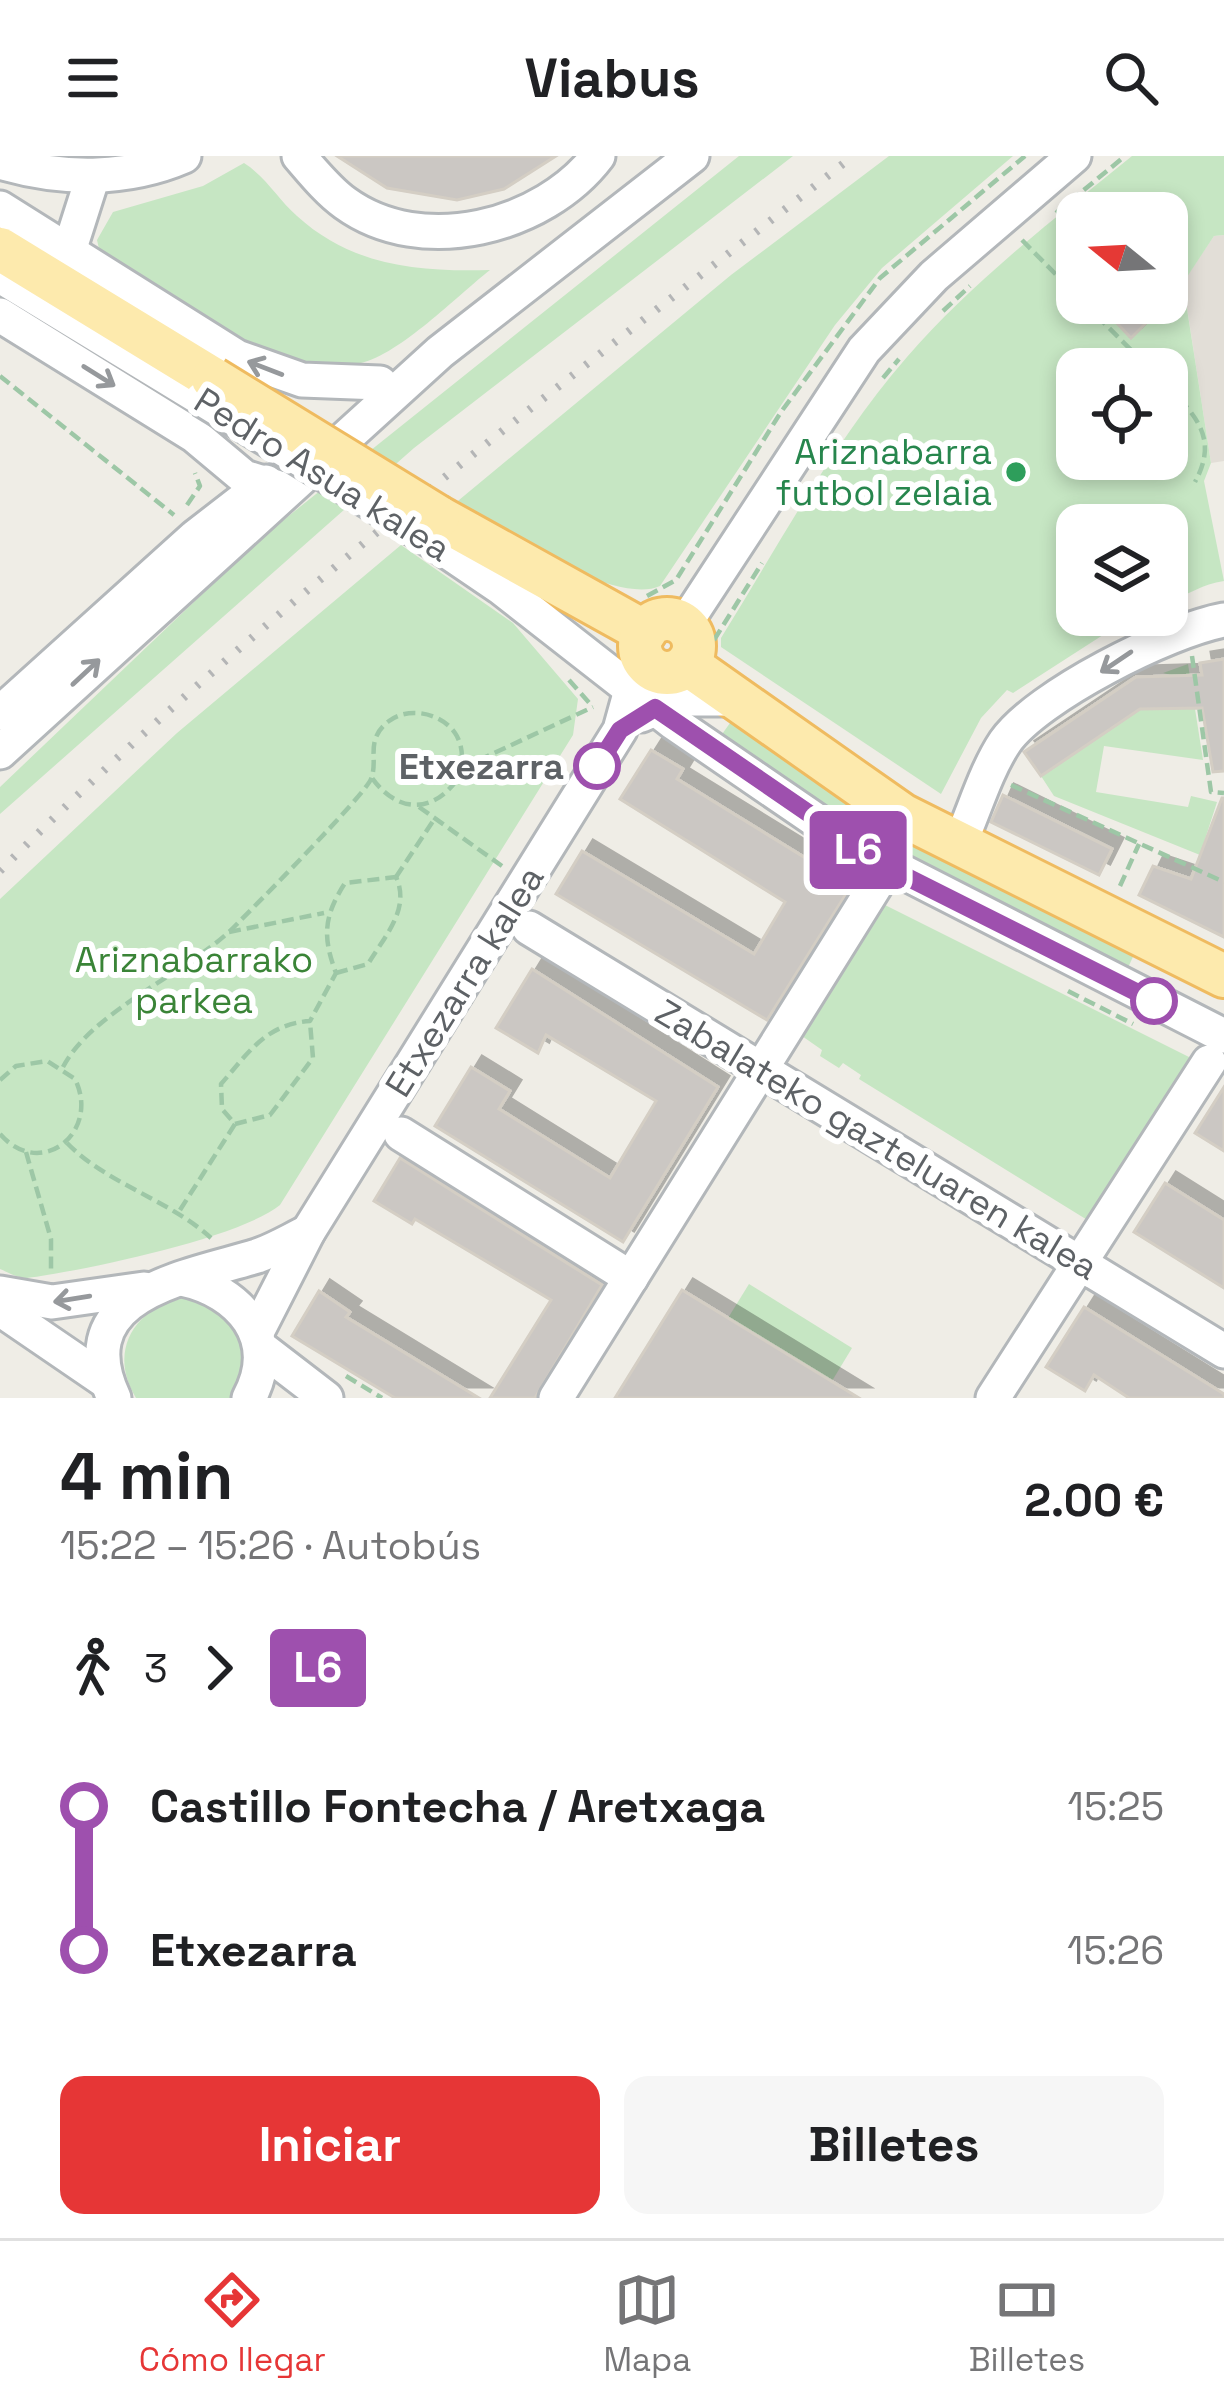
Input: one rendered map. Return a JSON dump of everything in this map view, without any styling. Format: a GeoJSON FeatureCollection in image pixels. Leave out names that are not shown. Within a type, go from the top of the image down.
{"type":"FeatureCollection","features":[{"type":"Feature","properties":{"kind":"main road","name":"Pedro Asua kalea"},"geometry":{"type":"LineString","coordinates":[[0,249],[207,389],[429,525],[646,667]]}},
{"type":"Feature","properties":{"kind":"main road"},"geometry":{"type":"LineString","coordinates":[[646,667],[732,699],[902,815],[1224,976]]}},
{"type":"Feature","properties":{"kind":"street"},"geometry":{"type":"LineString","coordinates":[[0,162],[93,176],[151,170],[184,156]]}},
{"type":"Feature","properties":{"kind":"street"},"geometry":{"type":"LineString","coordinates":[[299,156],[346,205],[402,227],[455,231],[512,219],[562,195],[598,156]]}},
{"type":"Feature","properties":{"kind":"street"},"geometry":{"type":"LineString","coordinates":[[0,713],[220,517],[276,487],[692,156]]}},
{"type":"Feature","properties":{"kind":"street","name":"Etxezarra kalea"},"geometry":{"type":"LineString","coordinates":[[249,1398],[258,1382],[259,1340],[308,1232],[646,667],[864,350],[934,276],[1074,156]]}},
{"type":"Feature","properties":{"kind":"street"},"geometry":{"type":"LineString","coordinates":[[70,248],[93,176]]}},
{"type":"Feature","properties":{"kind":"street","name":"Pedro Asua kalea"},"geometry":{"type":"LineString","coordinates":[[0,208],[70,248],[206,341],[276,374],[329,383],[380,383]]}},
{"type":"Feature","properties":{"kind":"street","name":"Pedro Asua kalea"},"geometry":{"type":"LineString","coordinates":[[0,276],[207,389]]}},
{"type":"Feature","properties":{"kind":"street","name":"Pedro Asua kalea"},"geometry":{"type":"LineString","coordinates":[[0,315],[195,436],[213,453],[276,487]]}},
{"type":"Feature","properties":{"kind":"street"},"geometry":{"type":"LineString","coordinates":[[0,752],[380,383],[440,352]]}},
{"type":"Feature","properties":{"kind":"street","name":"Pedro Asua kalea"},"geometry":{"type":"LineString","coordinates":[[213,453],[220,517]]}},
{"type":"Feature","properties":{"kind":"street","name":"Pedro Asua kalea"},"geometry":{"type":"LineString","coordinates":[[429,525],[581,666],[646,667]]}},
{"type":"Feature","properties":{"kind":"street"},"geometry":{"type":"LineString","coordinates":[[959,845],[998,756],[1022,724],[1137,648],[1172,632],[1224,620]]}},
{"type":"Feature","properties":{"kind":"street"},"geometry":{"type":"LineString","coordinates":[[646,667],[887,867],[1216,1049],[994,1398]]}},
{"type":"Feature","properties":{"kind":"street"},"geometry":{"type":"LineString","coordinates":[[556,1398],[887,867]]}},
{"type":"Feature","properties":{"kind":"street","name":"Zabalateko gazteluaren kalea"},"geometry":{"type":"LineString","coordinates":[[529,928],[1224,1352]]}},
{"type":"Feature","properties":{"kind":"street"},"geometry":{"type":"LineString","coordinates":[[401,1134],[631,1278]]}},
{"type":"Feature","properties":{"kind":"street"},"geometry":{"type":"LineString","coordinates":[[0,1292],[52,1302],[146,1288],[263,1254],[308,1232]]}},
{"type":"Feature","properties":{"kind":"street"},"geometry":{"type":"LineString","coordinates":[[182,1279],[213,1286],[240,1304],[259,1340],[330,1383]]}},
{"type":"Feature","properties":{"kind":"street"},"geometry":{"type":"LineString","coordinates":[[110,1390],[104,1355],[110,1328],[124,1305],[146,1288]]}},
{"type":"Feature","properties":{"kind":"street"},"geometry":{"type":"LineString","coordinates":[[0,1309],[110,1390]]}},
{"type":"Feature","properties":{"kind":"path"},"geometry":{"type":"LineString","coordinates":[[646,667],[663,590],[676,580],[781,412],[880,278],[1025,156]]}},
{"type":"Feature","properties":{"kind":"path"},"geometry":{"type":"LineString","coordinates":[[1081,192],[1125,156]]}},
{"type":"Feature","properties":{"kind":"path"},"geometry":{"type":"LineString","coordinates":[[1056,212],[1022,240],[1056,275]]}},
{"type":"Feature","properties":{"kind":"path"},"geometry":{"type":"LineString","coordinates":[[940,314],[986,271]]}},
{"type":"Feature","properties":{"kind":"path"},"geometry":{"type":"LineString","coordinates":[[1105,324],[1129,348]]}},
{"type":"Feature","properties":{"kind":"path"},"geometry":{"type":"LineString","coordinates":[[878,383],[903,354]]}},
{"type":"Feature","properties":{"kind":"path"},"geometry":{"type":"LineString","coordinates":[[0,376],[178,518]]}},
{"type":"Feature","properties":{"kind":"path"},"geometry":{"type":"LineString","coordinates":[[1188,407],[1202,421],[1207,460],[1195,482]]}},
{"type":"Feature","properties":{"kind":"path"},"geometry":{"type":"LineString","coordinates":[[646,667],[767,554]]}},
{"type":"Feature","properties":{"kind":"path"},"geometry":{"type":"LineString","coordinates":[[1191,650],[1211,792],[1224,794]]}},
{"type":"Feature","properties":{"kind":"path"},"geometry":{"type":"LineString","coordinates":[[419,807],[449,792],[462,768],[593,707]]}},
{"type":"Feature","properties":{"kind":"path"},"geometry":{"type":"LineString","coordinates":[[462,768],[454,730],[441,719],[405,713],[377,734],[370,760],[372,778],[385,796],[419,807],[502,867]]}},
{"type":"Feature","properties":{"kind":"path"},"geometry":{"type":"LineString","coordinates":[[63,1067],[89,1036],[230,932],[372,778]]}},
{"type":"Feature","properties":{"kind":"path"},"geometry":{"type":"LineString","coordinates":[[1006,782],[1224,882]]}},
{"type":"Feature","properties":{"kind":"path"},"geometry":{"type":"LineString","coordinates":[[336,973],[326,946],[326,913],[345,883],[396,877],[435,818]]}},
{"type":"Feature","properties":{"kind":"path"},"geometry":{"type":"LineString","coordinates":[[1118,891],[1139,844]]}},
{"type":"Feature","properties":{"kind":"path"},"geometry":{"type":"LineString","coordinates":[[181,1210],[235,1124],[270,1115],[313,1058],[310,1021],[336,973],[368,964],[397,917],[403,892],[396,877]]}},
{"type":"Feature","properties":{"kind":"path"},"geometry":{"type":"LineString","coordinates":[[230,932],[326,913]]}},
{"type":"Feature","properties":{"kind":"path"},"geometry":{"type":"LineString","coordinates":[[235,1124],[222,1109],[221,1084],[262,1036],[281,1023],[310,1021]]}},
{"type":"Feature","properties":{"kind":"path"},"geometry":{"type":"LineString","coordinates":[[0,1080],[31,1060],[63,1067],[83,1095],[78,1130],[67,1144],[54,1151],[26,1153]]}},
{"type":"Feature","properties":{"kind":"path"},"geometry":{"type":"LineString","coordinates":[[0,1134],[26,1153],[51,1239],[52,1302]]}},
{"type":"Feature","properties":{"kind":"path"},"geometry":{"type":"LineString","coordinates":[[67,1144],[81,1157],[181,1210],[214,1241]]}},
{"type":"Feature","properties":{"kind":"path"},"geometry":{"type":"LineString","coordinates":[[330,1383],[382,1398]]}},
{"type":"Feature","properties":{"kind":"shaded area"},"geometry":{"type":"Polygon","coordinates":[[[1224,235],[1224,461],[1211,463],[1188,314],[1188,275],[1214,236],[1224,235]]]}},
{"type":"Feature","properties":{"kind":"green space"},"geometry":{"type":"Polygon","coordinates":[[[739,156],[793,156],[414,448],[0,814],[0,787],[261,538],[739,156]]]}},
{"type":"Feature","properties":{"kind":"green space"},"geometry":{"type":"Polygon","coordinates":[[[889,156],[1013,156],[882,268],[835,325],[660,586],[640,589],[585,576],[453,505],[731,275],[889,156]]]}},
{"type":"Feature","properties":{"kind":"green space","name":"Ariznabarra futbol zelaia"},"geometry":{"type":"Polygon","coordinates":[[[1132,156],[1224,156],[1224,235],[1214,236],[1188,275],[1188,192],[1087,192],[1132,156]]]}},
{"type":"Feature","properties":{"kind":"green space"},"geometry":{"type":"Polygon","coordinates":[[[244,163],[297,216],[340,246],[412,267],[490,270],[393,348],[361,363],[328,366],[294,361],[224,332],[100,253],[97,240],[113,212],[203,186],[244,163]]]}},
{"type":"Feature","properties":{"kind":"green space","name":"Ariznabarra futbol zelaia"},"geometry":{"type":"Polygon","coordinates":[[[1056,217],[1056,324],[1188,324],[1188,315],[1211,463],[1204,481],[1224,581],[1188,594],[1188,504],[1056,504],[1056,636],[1101,636],[1013,693],[1007,690],[981,718],[941,794],[721,647],[721,638],[880,389],[932,329],[1056,217]]]}},
{"type":"Feature","properties":{"kind":"green space","name":"Ariznabarrako parkea"},"geometry":{"type":"Polygon","coordinates":[[[401,545],[513,623],[578,699],[573,735],[280,1205],[197,1241],[121,1261],[27,1278],[0,1269],[0,899],[177,733],[401,545]]]}},
{"type":"Feature","properties":{"kind":"green space"},"geometry":{"type":"Polygon","coordinates":[[[1188,664],[1203,760],[1104,746],[1096,792],[1188,807],[1191,796],[1217,802],[1200,855],[1054,796],[1041,776],[1141,708],[1175,708],[1175,676],[1163,673],[1188,664]]]}},
{"type":"Feature","properties":{"kind":"green space"},"geometry":{"type":"Polygon","coordinates":[[[735,716],[898,835],[890,852],[720,737],[735,716]]]}},
{"type":"Feature","properties":{"kind":"green space"},"geometry":{"type":"Polygon","coordinates":[[[910,841],[1137,948],[1126,972],[901,859],[910,841]]]}},
{"type":"Feature","properties":{"kind":"green space"},"geometry":{"type":"Polygon","coordinates":[[[883,904],[1191,1058],[1089,1221],[859,1079],[861,1075],[843,1063],[839,1068],[820,1056],[822,1050],[802,1036],[883,904]]]}},
{"type":"Feature","properties":{"kind":"green space"},"geometry":{"type":"Polygon","coordinates":[[[749,1284],[852,1348],[832,1381],[728,1318],[749,1284]]]}},
{"type":"Feature","properties":{"kind":"green space"},"geometry":{"type":"Polygon","coordinates":[[[186,1298],[217,1312],[238,1336],[244,1350],[242,1382],[233,1398],[136,1398],[124,1364],[131,1333],[153,1310],[186,1298]]]}},
{"type":"Feature","properties":{"kind":"building"},"geometry":{"type":"Polygon","coordinates":[[[337,156],[556,156],[504,189],[457,200],[387,188],[337,156]]]}},
{"type":"Feature","properties":{"kind":"building"},"geometry":{"type":"Polygon","coordinates":[[[1118,324],[1145,324],[1131,338],[1118,324]]]}},
{"type":"Feature","properties":{"kind":"building"},"geometry":{"type":"Polygon","coordinates":[[[1224,659],[1224,771],[1213,772],[1202,708],[1140,709],[1041,776],[1024,752],[1136,677],[1202,675],[1200,663],[1224,659]]]}},
{"type":"Feature","properties":{"kind":"building"},"geometry":{"type":"Polygon","coordinates":[[[651,750],[683,769],[677,779],[851,886],[767,1020],[556,894],[582,851],[754,954],[785,902],[620,799],[651,750]]]}},
{"type":"Feature","properties":{"kind":"building"},"geometry":{"type":"Polygon","coordinates":[[[1003,795],[1112,849],[1099,875],[991,822],[1003,795]]]}},
{"type":"Feature","properties":{"kind":"building"},"geometry":{"type":"Polygon","coordinates":[[[1222,798],[1224,937],[1139,895],[1153,866],[1191,879],[1222,798]]]}},
{"type":"Feature","properties":{"kind":"building"},"geometry":{"type":"Polygon","coordinates":[[[532,969],[718,1087],[623,1242],[435,1126],[471,1067],[510,1091],[499,1109],[610,1178],[656,1101],[546,1035],[538,1053],[496,1028],[532,969]]]}},
{"type":"Feature","properties":{"kind":"building"},"geometry":{"type":"Polygon","coordinates":[[[1224,1087],[1224,1151],[1195,1133],[1224,1087]]]}},
{"type":"Feature","properties":{"kind":"building"},"geometry":{"type":"Polygon","coordinates":[[[400,1158],[602,1285],[535,1398],[490,1398],[551,1300],[415,1219],[412,1224],[374,1201],[400,1158]]]}},
{"type":"Feature","properties":{"kind":"building"},"geometry":{"type":"Polygon","coordinates":[[[1165,1183],[1224,1220],[1224,1288],[1134,1232],[1165,1183]]]}},
{"type":"Feature","properties":{"kind":"building"},"geometry":{"type":"Polygon","coordinates":[[[682,1290],[728,1318],[859,1398],[615,1398],[682,1290]]]}},
{"type":"Feature","properties":{"kind":"building"},"geometry":{"type":"Polygon","coordinates":[[[319,1291],[350,1312],[346,1317],[479,1398],[395,1398],[292,1336],[319,1291]]]}},
{"type":"Feature","properties":{"kind":"building"},"geometry":{"type":"Polygon","coordinates":[[[1084,1307],[1224,1398],[1129,1398],[1094,1375],[1085,1391],[1046,1367],[1084,1307]]]}},
{"type":"Feature","properties":{"kind":"railway"},"geometry":{"type":"LineString","coordinates":[[0,871],[100,774],[308,590],[853,156]]}},
{"type":"Feature","properties":{"kind":"bus line","name":"L6"},"geometry":{"type":"LineString","coordinates":[[597,766],[620,730],[655,708],[887,867],[1154,1001]]}},
{"type":"Feature","properties":{"kind":"place","name":"Ariznabarra futbol zelaia"},"geometry":{"type":"Point","coordinates":[1016,472]}},
{"type":"Feature","properties":{"kind":"place","name":"Etxezarra"},"geometry":{"type":"Point","coordinates":[597,766]}}]}
